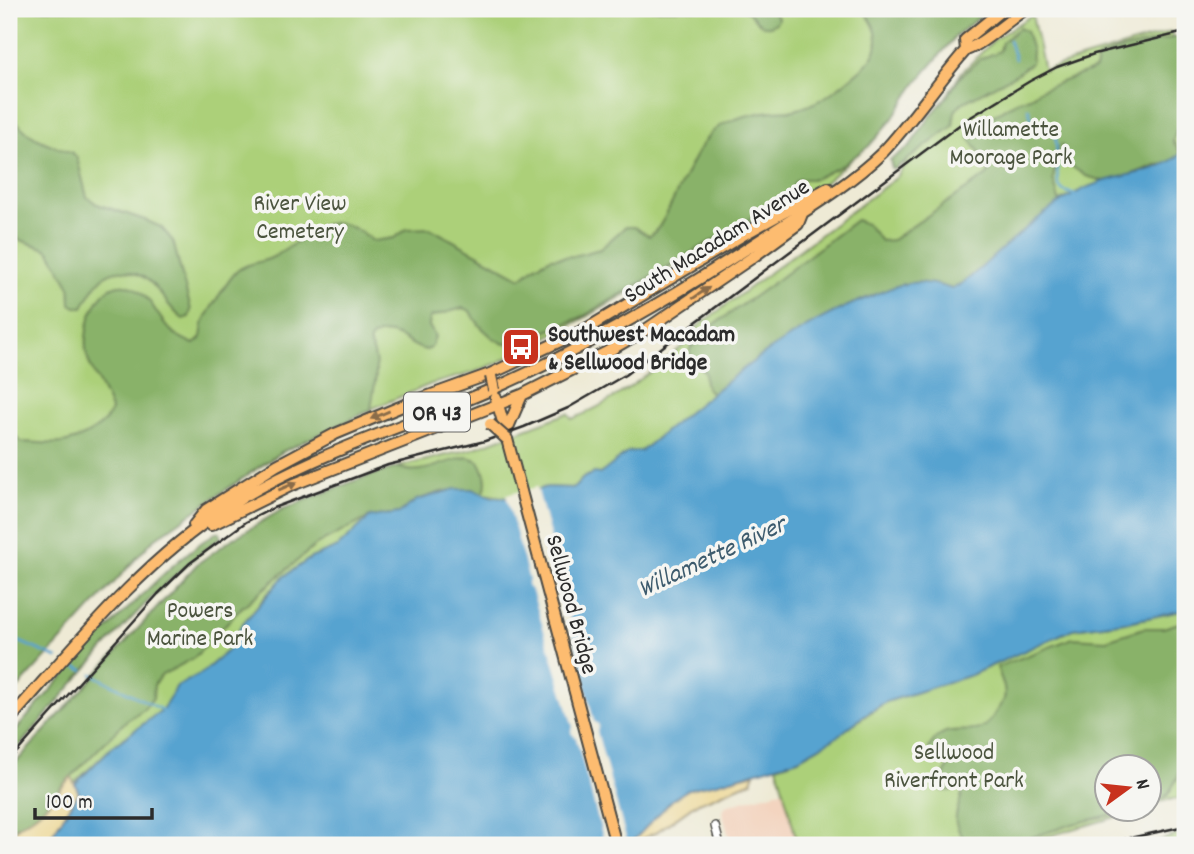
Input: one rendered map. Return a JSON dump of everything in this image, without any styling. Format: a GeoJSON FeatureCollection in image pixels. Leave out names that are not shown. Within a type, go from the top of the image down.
{"type":"FeatureCollection","features":[{"type":"Feature","properties":{"kind":"main road","name":"South Macadam Avenue"},"geometry":{"type":"LineString","coordinates":[[966,50],[965,40],[1003,9]]}},
{"type":"Feature","properties":{"kind":"main road","name":"South Macadam Avenue"},"geometry":{"type":"LineString","coordinates":[[9,720],[92,628],[183,538],[271,482],[324,457],[475,397],[549,364],[678,291],[802,213],[882,152],[966,50],[974,48],[1024,9]]}},
{"type":"Feature","properties":{"kind":"main road"},"geometry":{"type":"LineString","coordinates":[[183,538],[206,510],[277,464],[335,433],[412,402],[491,375],[586,329],[760,225],[825,189],[840,186]]}},
{"type":"Feature","properties":{"kind":"main road"},"geometry":{"type":"LineString","coordinates":[[183,538],[267,496],[465,419],[580,367],[637,335],[711,287],[798,224],[802,213]]}},
{"type":"Feature","properties":{"kind":"main road","name":"Sellwood Bridge"},"geometry":{"type":"LineString","coordinates":[[491,375],[616,845]]}},
{"type":"Feature","properties":{"kind":"main road"},"geometry":{"type":"LineString","coordinates":[[465,419],[482,420],[506,436],[522,395]]}},
{"type":"Feature","properties":{"kind":"street"},"geometry":{"type":"LineString","coordinates":[[715,826],[720,845]]}},
{"type":"Feature","properties":{"kind":"shaded area"},"geometry":{"type":"Polygon","coordinates":[[[784,790],[798,845],[731,845],[722,810],[727,805],[784,790]]]}},
{"type":"Feature","properties":{"kind":"green space","name":"River View Cemetery"},"geometry":{"type":"Polygon","coordinates":[[[9,9],[976,9],[958,27],[869,144],[823,184],[745,225],[590,315],[497,363],[431,384],[335,424],[281,453],[152,539],[9,690],[9,9]]]}},
{"type":"Feature","properties":{"kind":"green space"},"geometry":{"type":"Polygon","coordinates":[[[744,9],[772,9],[778,18],[777,22],[762,25],[744,9]]]}},
{"type":"Feature","properties":{"kind":"green space"},"geometry":{"type":"Polygon","coordinates":[[[860,9],[989,9],[956,36],[869,146],[843,165],[814,179],[800,179],[795,182],[792,194],[584,316],[521,342],[504,344],[493,338],[469,310],[463,308],[430,317],[429,326],[435,336],[431,348],[427,350],[391,334],[374,336],[370,343],[376,368],[371,410],[279,453],[153,540],[9,698],[9,428],[21,442],[46,444],[75,439],[104,422],[111,410],[89,363],[86,345],[90,318],[103,294],[113,287],[124,285],[136,289],[169,328],[194,344],[201,337],[204,321],[236,272],[271,258],[319,227],[330,223],[356,229],[373,241],[394,238],[407,229],[430,228],[521,278],[551,258],[574,256],[600,249],[625,227],[634,227],[649,236],[663,219],[698,152],[717,128],[751,115],[794,110],[819,101],[866,65],[875,52],[877,36],[870,19],[860,9]]]}},
{"type":"Feature","properties":{"kind":"green space"},"geometry":{"type":"Polygon","coordinates":[[[1032,15],[1044,70],[1171,32],[1176,51],[1185,65],[1185,150],[1168,164],[1078,192],[752,362],[641,451],[628,452],[600,475],[594,473],[583,478],[574,488],[547,487],[510,498],[483,494],[370,517],[338,547],[311,558],[293,570],[267,594],[240,627],[237,638],[228,650],[202,673],[177,686],[162,710],[112,747],[9,845],[9,776],[398,467],[472,449],[568,413],[572,419],[618,395],[688,342],[692,344],[690,349],[693,361],[705,372],[713,393],[697,327],[897,177],[961,73],[995,39],[1032,15]]]}},
{"type":"Feature","properties":{"kind":"green space"},"geometry":{"type":"Polygon","coordinates":[[[1019,28],[1026,31],[1032,51],[1031,63],[1015,75],[962,103],[955,111],[953,126],[892,169],[890,160],[909,147],[960,77],[980,59],[1000,51],[1002,42],[1019,28]]]}},
{"type":"Feature","properties":{"kind":"green space","name":"Willamette Moorage Park"},"geometry":{"type":"Polygon","coordinates":[[[1185,35],[1185,120],[1176,131],[1173,141],[1181,154],[1168,164],[1156,165],[1120,179],[1103,181],[1086,176],[1068,164],[1062,145],[1059,147],[1053,179],[1060,203],[964,282],[952,289],[934,284],[904,284],[852,304],[790,338],[713,393],[706,387],[705,372],[690,354],[690,349],[701,334],[856,220],[867,224],[881,241],[892,240],[987,175],[989,172],[985,162],[968,137],[985,121],[1038,91],[1095,69],[1098,58],[1115,51],[1185,35]]]}},
{"type":"Feature","properties":{"kind":"green space"},"geometry":{"type":"Polygon","coordinates":[[[9,107],[27,132],[43,142],[73,153],[77,158],[87,197],[97,204],[161,227],[173,241],[191,310],[189,317],[183,319],[178,315],[146,279],[122,271],[101,279],[83,307],[76,307],[71,304],[70,287],[50,252],[9,236],[9,107]]]}},
{"type":"Feature","properties":{"kind":"green space","name":"Powers Marine Park"},"geometry":{"type":"Polygon","coordinates":[[[468,457],[479,461],[483,469],[486,481],[483,494],[472,489],[444,491],[417,500],[399,513],[370,517],[316,545],[240,609],[194,658],[162,675],[154,685],[153,698],[144,709],[126,721],[43,809],[17,826],[9,835],[9,770],[197,564],[229,541],[283,509],[398,467],[415,471],[468,457]]]}},
{"type":"Feature","properties":{"kind":"green space"},"geometry":{"type":"Polygon","coordinates":[[[217,532],[221,537],[191,561],[136,614],[9,758],[9,738],[73,666],[167,571],[217,532]]]}},
{"type":"Feature","properties":{"kind":"green space","name":"Sellwood Riverfront Park"},"geometry":{"type":"Polygon","coordinates":[[[1185,610],[1185,798],[1162,801],[1162,752],[1092,752],[1092,822],[1098,822],[1018,845],[798,845],[777,766],[818,748],[886,702],[971,675],[1073,629],[1133,621],[1185,610]]]}},
{"type":"Feature","properties":{"kind":"green space","name":"Sellwood Riverfront Park"},"geometry":{"type":"Polygon","coordinates":[[[1185,621],[1185,756],[1177,779],[1167,796],[1162,798],[1162,752],[1092,752],[1092,819],[1008,845],[969,845],[961,835],[956,821],[964,782],[954,790],[943,791],[941,781],[950,763],[930,756],[929,748],[945,732],[980,729],[988,723],[1005,695],[997,667],[1073,638],[1106,640],[1144,628],[1163,628],[1185,621]]]}},
{"type":"Feature","properties":{"kind":"green space"},"geometry":{"type":"Polygon","coordinates":[[[1185,832],[1185,845],[1148,845],[1185,832]]]}},
{"type":"Feature","properties":{"kind":"sand"},"geometry":{"type":"Polygon","coordinates":[[[755,773],[752,781],[694,805],[636,845],[629,845],[673,799],[689,789],[755,773]]]}},
{"type":"Feature","properties":{"kind":"sand"},"geometry":{"type":"Polygon","coordinates":[[[71,777],[79,792],[45,845],[9,845],[9,835],[44,807],[71,777]]]}},
{"type":"Feature","properties":{"kind":"water","name":"Willamette River"},"geometry":{"type":"Polygon","coordinates":[[[1185,150],[1185,610],[1133,621],[1073,629],[971,675],[886,702],[838,736],[798,759],[689,789],[673,799],[629,845],[45,845],[79,793],[75,784],[112,747],[162,710],[177,686],[202,673],[228,650],[237,638],[240,627],[283,577],[311,558],[338,547],[370,517],[399,513],[417,500],[455,489],[472,489],[492,497],[509,498],[547,487],[574,488],[583,478],[594,473],[600,474],[628,452],[641,451],[722,385],[807,326],[838,310],[901,285],[923,283],[952,289],[972,276],[1045,213],[1072,195],[1101,182],[1167,163],[1185,150]]]}},
{"type":"Feature","properties":{"kind":"pier"},"geometry":{"type":"Polygon","coordinates":[[[537,487],[560,572],[564,576],[562,583],[588,697],[594,721],[599,725],[597,732],[628,845],[605,845],[576,738],[571,733],[573,727],[566,703],[532,591],[527,586],[529,580],[506,495],[537,487]]]}},
{"type":"Feature","properties":{"kind":"waterway"},"geometry":{"type":"LineString","coordinates":[[1009,40],[1015,59]]}},
{"type":"Feature","properties":{"kind":"waterway"},"geometry":{"type":"LineString","coordinates":[[1028,108],[1032,120],[1050,126],[1056,139],[1058,184],[1062,190],[1075,195]]}},
{"type":"Feature","properties":{"kind":"waterway"},"geometry":{"type":"LineString","coordinates":[[9,637],[57,658]]}},
{"type":"Feature","properties":{"kind":"waterway"},"geometry":{"type":"LineString","coordinates":[[66,662],[83,670]]}},
{"type":"Feature","properties":{"kind":"waterway"},"geometry":{"type":"LineString","coordinates":[[92,674],[162,710]]}},
{"type":"Feature","properties":{"kind":"railway"},"geometry":{"type":"LineString","coordinates":[[9,761],[158,594],[190,563],[246,522],[273,508],[388,465],[485,441],[568,408],[625,375],[966,120],[1057,67],[1094,54],[1185,32]]}},
{"type":"Feature","properties":{"kind":"railway"},"geometry":{"type":"LineString","coordinates":[[1098,845],[1185,826]]}},
{"type":"Feature","properties":{"kind":"place","name":"Southwest Macadam & Sellwood Bridge"},"geometry":{"type":"Point","coordinates":[521,347]}}]}
